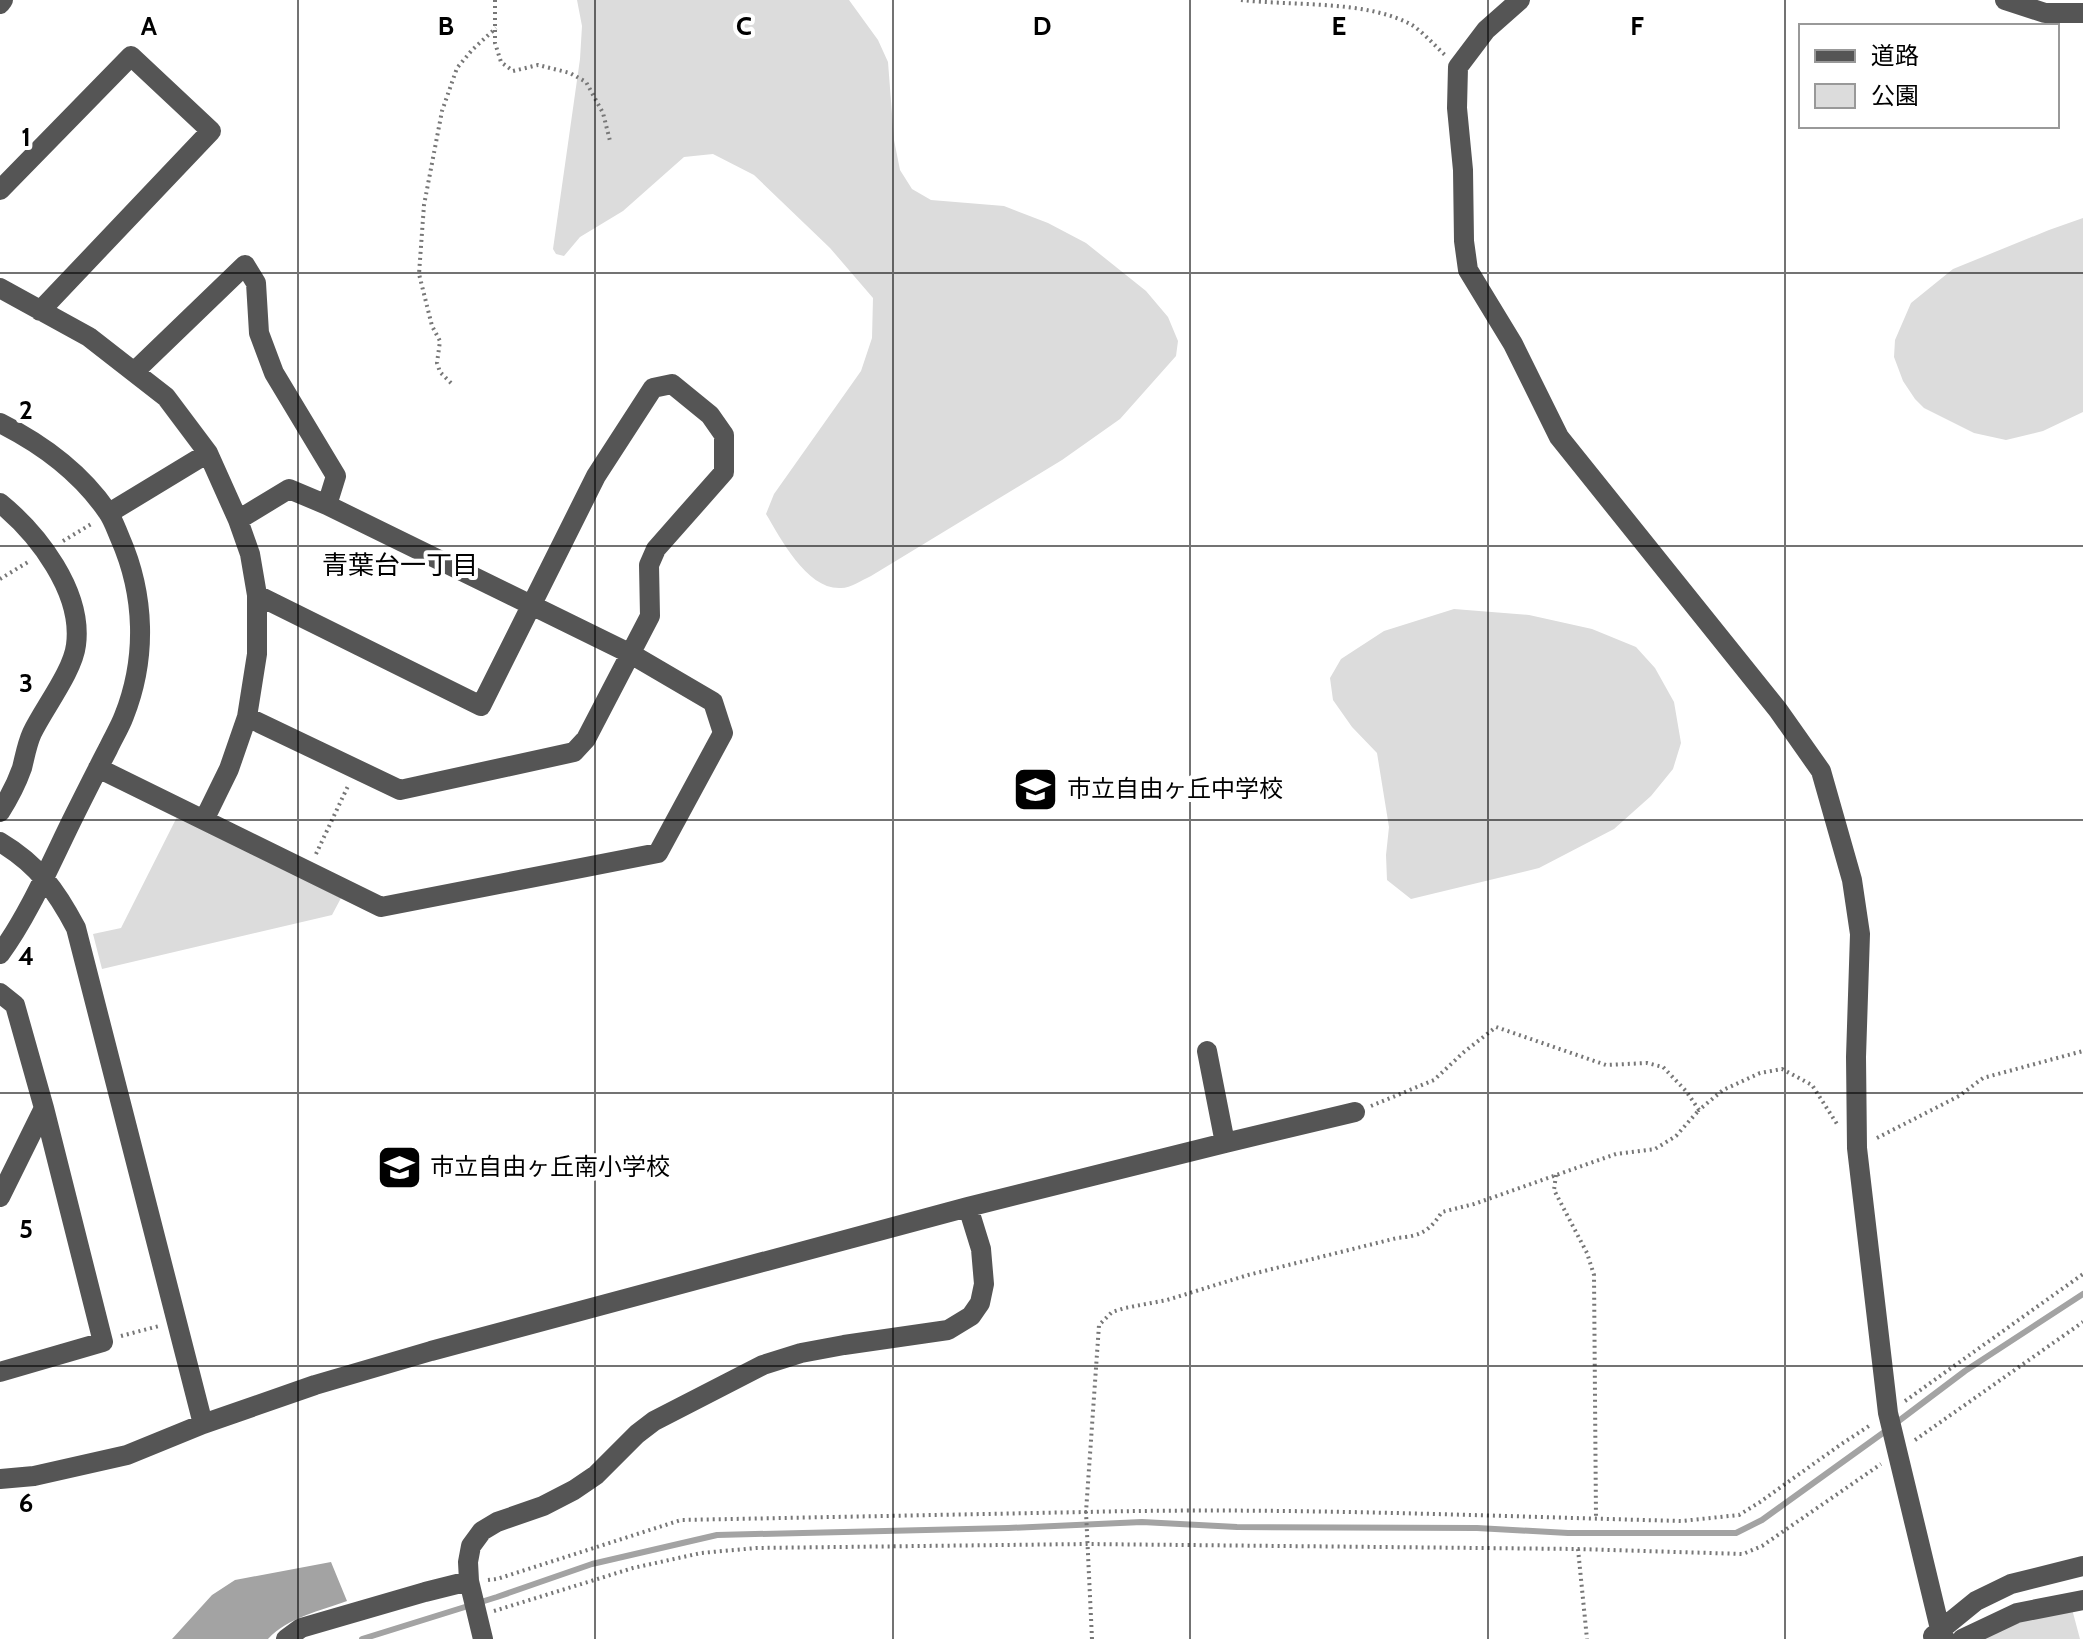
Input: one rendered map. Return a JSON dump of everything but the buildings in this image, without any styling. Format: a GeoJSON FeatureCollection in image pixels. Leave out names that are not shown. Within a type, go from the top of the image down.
{"type":"FeatureCollection","features":[{"type":"Feature","properties":{"kind":"street"},"geometry":{"type":"LineString","coordinates":[[1520,0],[1486,30],[1458,67],[1457,108],[1468,270],[1513,344],[1559,437],[1778,710],[1821,771],[1852,880],[1860,934],[1857,1148],[1888,1413],[1938,1636]]}},
{"type":"Feature","properties":{"kind":"street"},"geometry":{"type":"LineString","coordinates":[[2005,0],[2045,13],[2083,13]]}},
{"type":"Feature","properties":{"kind":"street"},"geometry":{"type":"LineString","coordinates":[[0,190],[131,56],[211,131],[40,311]]}},
{"type":"Feature","properties":{"kind":"street"},"geometry":{"type":"LineString","coordinates":[[135,371],[245,265],[256,283],[259,333],[274,373],[336,476],[327,505]]}},
{"type":"Feature","properties":{"kind":"street"},"geometry":{"type":"LineString","coordinates":[[0,288],[89,337],[166,397],[208,453],[238,520],[250,554],[257,595],[257,654],[247,717],[229,769],[204,820]]}},
{"type":"Feature","properties":{"kind":"street"},"geometry":{"type":"LineString","coordinates":[[247,717],[400,790],[574,752],[586,739],[650,616],[649,565],[656,549],[724,472],[724,435],[710,415],[672,384],[653,388],[596,476],[481,706],[257,595]]}},
{"type":"Feature","properties":{"kind":"street"},"geometry":{"type":"LineString","coordinates":[[0,423],[27,436],[58,458],[109,513],[138,594],[141,638],[136,675],[124,716],[44,876],[0,954]]}},
{"type":"Feature","properties":{"kind":"street"},"geometry":{"type":"LineString","coordinates":[[109,513],[208,453]]}},
{"type":"Feature","properties":{"kind":"street"},"geometry":{"type":"LineString","coordinates":[[98,768],[381,907],[658,853],[723,733],[713,702],[631,654],[327,505],[289,489],[238,520]]}},
{"type":"Feature","properties":{"kind":"street"},"geometry":{"type":"LineString","coordinates":[[0,503],[20,519],[47,551],[72,602],[76,645],[71,662],[29,740],[14,790],[0,812]]}},
{"type":"Feature","properties":{"kind":"street"},"geometry":{"type":"LineString","coordinates":[[0,842],[18,852],[44,876],[76,928],[203,1424]]}},
{"type":"Feature","properties":{"kind":"street"},"geometry":{"type":"LineString","coordinates":[[0,993],[15,1005],[103,1342],[0,1372]]}},
{"type":"Feature","properties":{"kind":"street"},"geometry":{"type":"LineString","coordinates":[[1207,1051],[1225,1143]]}},
{"type":"Feature","properties":{"kind":"street"},"geometry":{"type":"LineString","coordinates":[[0,1197],[44,1108]]}},
{"type":"Feature","properties":{"kind":"street"},"geometry":{"type":"LineString","coordinates":[[0,1479],[34,1476],[127,1455],[203,1424],[315,1385],[431,1351],[968,1207],[1355,1112]]}},
{"type":"Feature","properties":{"kind":"street"},"geometry":{"type":"LineString","coordinates":[[483,1639],[469,1581],[468,1562],[471,1546],[482,1531],[574,1490],[610,1463],[637,1434],[674,1410],[763,1365],[801,1353],[948,1330],[971,1316],[980,1303],[984,1284],[981,1249],[968,1207]]}},
{"type":"Feature","properties":{"kind":"street"},"geometry":{"type":"LineString","coordinates":[[1938,1636],[1976,1601],[2011,1584],[2083,1566]]}},
{"type":"Feature","properties":{"kind":"street"},"geometry":{"type":"LineString","coordinates":[[286,1639],[301,1628],[469,1581]]}},
{"type":"Feature","properties":{"kind":"street"},"geometry":{"type":"LineString","coordinates":[[1962,1639],[2017,1613],[2083,1600]]}},
{"type":"Feature","properties":{"kind":"path"},"geometry":{"type":"LineString","coordinates":[[495,0],[495,43],[501,62],[513,71],[538,65],[570,73],[586,82],[603,113],[610,141]]}},
{"type":"Feature","properties":{"kind":"path"},"geometry":{"type":"LineString","coordinates":[[1241,0],[1360,7],[1395,16],[1413,26],[1458,67]]}},
{"type":"Feature","properties":{"kind":"path"},"geometry":{"type":"LineString","coordinates":[[451,383],[440,372],[437,363],[440,341],[432,326],[419,274],[424,205],[442,111],[457,68],[496,28]]}},
{"type":"Feature","properties":{"kind":"path"},"geometry":{"type":"LineString","coordinates":[[308,871],[356,770]]}},
{"type":"Feature","properties":{"kind":"path"},"geometry":{"type":"LineString","coordinates":[[1355,1112],[1434,1080],[1496,1027],[1606,1065],[1647,1063],[1663,1067],[1699,1110]]}},
{"type":"Feature","properties":{"kind":"path"},"geometry":{"type":"LineString","coordinates":[[1092,1639],[1086,1512],[1099,1325],[1112,1312],[1367,1245],[1414,1236],[1432,1227],[1442,1212],[1474,1204],[1616,1154],[1655,1149],[1676,1136],[1699,1110],[1723,1090],[1760,1073],[1782,1069],[1812,1085],[1836,1123],[1857,1148],[1959,1096],[1983,1078],[2083,1051]]}},
{"type":"Feature","properties":{"kind":"path"},"geometry":{"type":"LineString","coordinates":[[1556,1175],[1554,1190],[1587,1253],[1594,1275],[1596,1519]]}},
{"type":"Feature","properties":{"kind":"path"},"geometry":{"type":"LineString","coordinates":[[469,1581],[497,1579],[681,1520],[1230,1510],[1682,1521],[1739,1515],[2083,1274]]}},
{"type":"Feature","properties":{"kind":"path"},"geometry":{"type":"LineString","coordinates":[[103,1342],[176,1321]]}},
{"type":"Feature","properties":{"kind":"path"},"geometry":{"type":"LineString","coordinates":[[479,1616],[633,1568],[701,1553],[756,1548],[1086,1544],[1578,1549],[1743,1554],[1762,1546],[2083,1322]]}},
{"type":"Feature","properties":{"kind":"path"},"geometry":{"type":"LineString","coordinates":[[1578,1549],[1587,1639]]}},
{"type":"Feature","properties":{"kind":"green space"},"geometry":{"type":"Polygon","coordinates":[[[577,0],[849,0],[878,40],[888,62],[894,140],[900,170],[912,189],[931,200],[1004,206],[1048,223],[1086,243],[1146,291],[1168,317],[1178,341],[1176,356],[1120,419],[1062,460],[856,584],[841,588],[817,581],[796,561],[766,514],[774,494],[861,371],[872,338],[873,298],[830,248],[754,175],[713,154],[684,157],[623,211],[580,237],[564,256],[556,254],[553,249],[580,59],[582,26],[577,0]]]}},
{"type":"Feature","properties":{"kind":"green space"},"geometry":{"type":"Polygon","coordinates":[[[2083,218],[2083,412],[2043,431],[2006,440],[1974,433],[1924,408],[1903,381],[1894,357],[1895,340],[1911,303],[1953,269],[2083,218]]]}},
{"type":"Feature","properties":{"kind":"green space"},"geometry":{"type":"Polygon","coordinates":[[[1454,609],[1529,615],[1592,629],[1636,647],[1655,668],[1674,702],[1681,743],[1673,769],[1651,796],[1614,829],[1539,868],[1411,899],[1387,880],[1389,827],[1377,753],[1352,727],[1333,700],[1330,678],[1341,659],[1384,631],[1454,609]]]}},
{"type":"Feature","properties":{"kind":"green space"},"geometry":{"type":"Polygon","coordinates":[[[177,817],[341,898],[332,915],[102,969],[93,934],[121,928],[177,817]]]}},
{"type":"Feature","properties":{"kind":"green space"},"geometry":{"type":"Polygon","coordinates":[[[2072,1609],[2080,1639],[1975,1639],[2020,1618],[2072,1609]]]}},
{"type":"Feature","properties":{"kind":"shaded area"},"geometry":{"type":"Polygon","coordinates":[[[331,1562],[347,1601],[295,1620],[268,1639],[172,1639],[212,1595],[235,1580],[331,1562]]]}},
{"type":"Feature","properties":{"kind":"waterway"},"geometry":{"type":"LineString","coordinates":[[1896,1423],[1965,1371],[2083,1294]]}},
{"type":"Feature","properties":{"kind":"waterway"},"geometry":{"type":"LineString","coordinates":[[362,1639],[592,1564],[717,1535],[1142,1522],[1237,1527],[1736,1533],[1762,1520],[1887,1430]]}},
{"type":"Feature","properties":{"kind":"place","name":"市立自由ヶ丘中学校"},"geometry":{"type":"Point","coordinates":[1036,789]}},
{"type":"Feature","properties":{"kind":"place","name":"市立自由ヶ丘南小学校"},"geometry":{"type":"Point","coordinates":[399,1167]}},
{"type":"Feature","properties":{"kind":"district","name":"青葉台一丁目"},"geometry":{"type":"Point","coordinates":[400,565]}}]}
